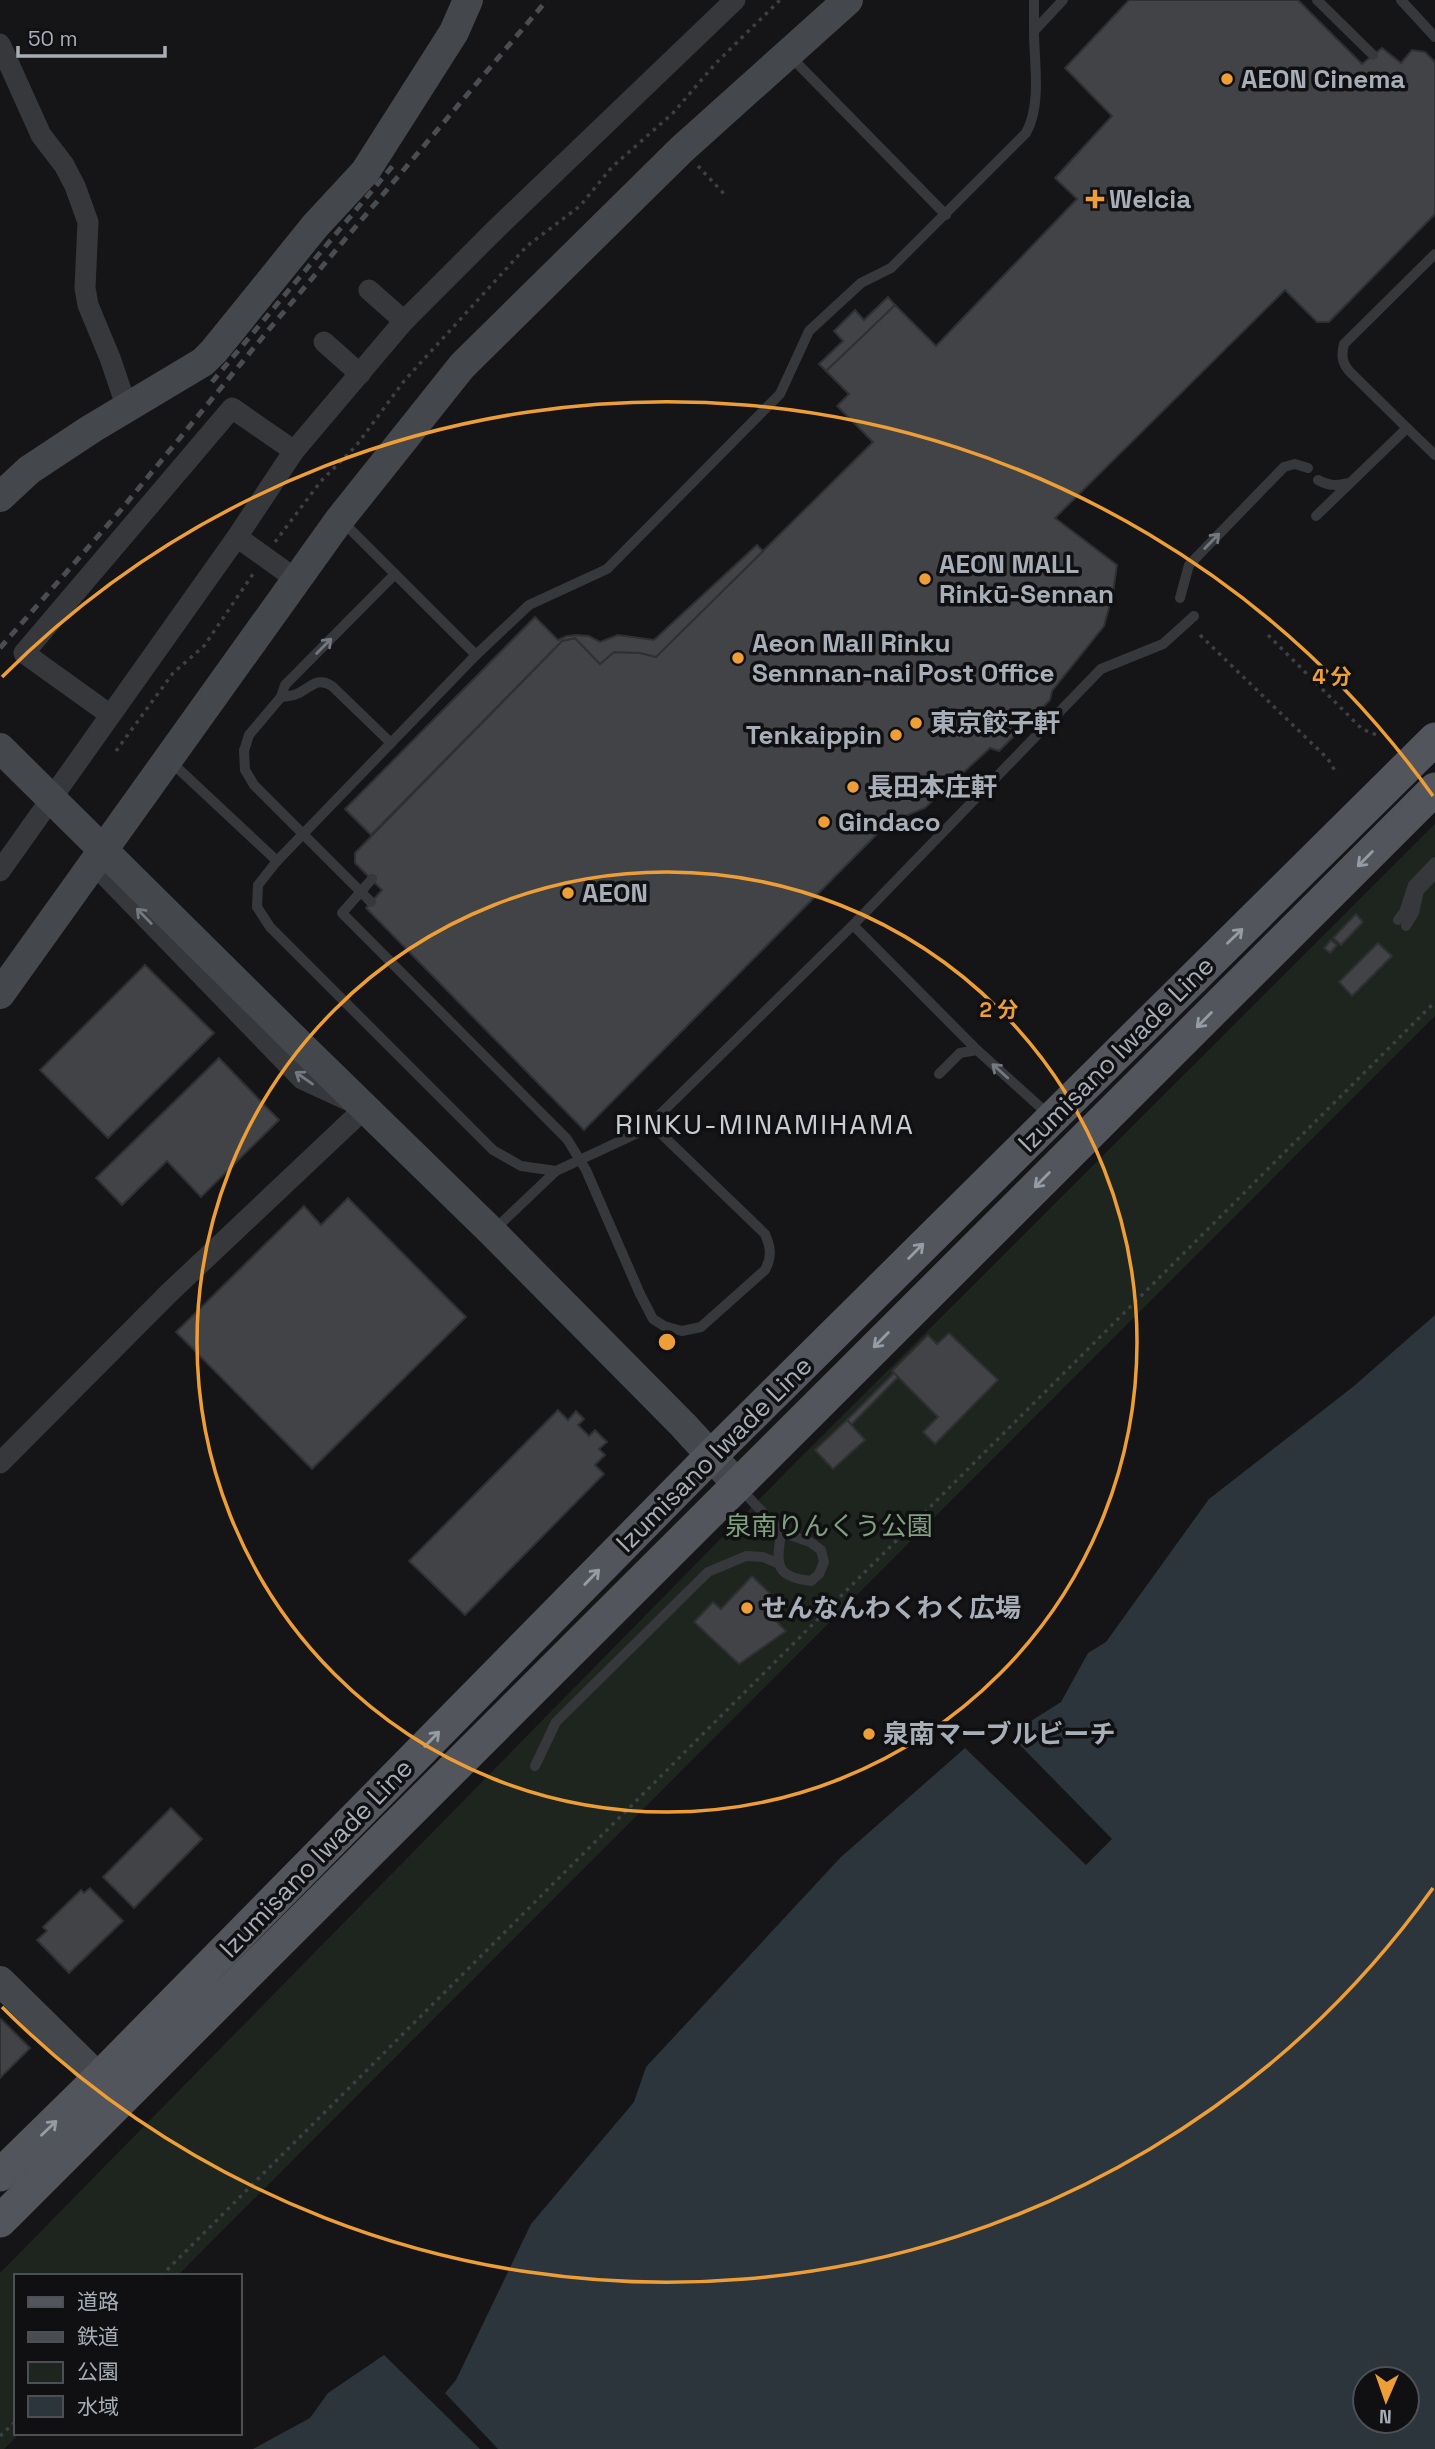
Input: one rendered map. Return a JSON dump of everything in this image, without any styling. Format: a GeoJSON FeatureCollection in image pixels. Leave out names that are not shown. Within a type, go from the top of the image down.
{"type":"FeatureCollection","features":[{"type":"Feature","properties":{"kind":"main road","name":"Izumisano Iwade Line"},"geometry":{"type":"LineString","coordinates":[[0,2221],[110,2090],[712,1455],[1435,739]]}},
{"type":"Feature","properties":{"kind":"main road","name":"Izumisano Iwade Line"},"geometry":{"type":"LineString","coordinates":[[0,2175],[110,2090],[737,1484],[1435,789]]}},
{"type":"Feature","properties":{"kind":"street"},"geometry":{"type":"LineString","coordinates":[[0,497],[29,470],[203,362],[314,226],[365,172],[454,33],[468,0]]}},
{"type":"Feature","properties":{"kind":"street"},"geometry":{"type":"LineString","coordinates":[[1,867],[237,537],[294,451],[404,321],[495,230],[736,0]]}},
{"type":"Feature","properties":{"kind":"street"},"geometry":{"type":"LineString","coordinates":[[0,994],[340,519],[462,366],[681,150],[789,55],[839,3]]}},
{"type":"Feature","properties":{"kind":"street"},"geometry":{"type":"LineString","coordinates":[[0,44],[41,135],[65,165],[88,222],[85,288],[88,305],[127,408]]}},
{"type":"Feature","properties":{"kind":"street"},"geometry":{"type":"LineString","coordinates":[[369,290],[404,321]]}},
{"type":"Feature","properties":{"kind":"street"},"geometry":{"type":"LineString","coordinates":[[324,342],[360,374]]}},
{"type":"Feature","properties":{"kind":"street"},"geometry":{"type":"LineString","coordinates":[[110,714],[24,653],[232,408],[294,451]]}},
{"type":"Feature","properties":{"kind":"street"},"geometry":{"type":"LineString","coordinates":[[237,537],[297,580]]}},
{"type":"Feature","properties":{"kind":"street"},"geometry":{"type":"LineString","coordinates":[[0,748],[492,1232],[712,1455],[737,1484]]}},
{"type":"Feature","properties":{"kind":"street"},"geometry":{"type":"LineString","coordinates":[[93,863],[302,1079],[365,1108]]}},
{"type":"Feature","properties":{"kind":"street"},"geometry":{"type":"LineString","coordinates":[[0,1463],[169,1293],[365,1108]]}},
{"type":"Feature","properties":{"kind":"street"},"geometry":{"type":"LineString","coordinates":[[0,1981],[110,2090]]}},
{"type":"Feature","properties":{"kind":"lane"},"geometry":{"type":"LineString","coordinates":[[556,1171],[522,1166],[493,1150],[270,928],[257,907],[258,885],[277,861],[476,655],[529,605],[603,572],[780,394],[809,331],[861,283],[891,268],[1026,133],[1033,120],[1034,0]]}},
{"type":"Feature","properties":{"kind":"lane"},"geometry":{"type":"LineString","coordinates":[[1034,31],[1063,0]]}},
{"type":"Feature","properties":{"kind":"lane"},"geometry":{"type":"LineString","coordinates":[[1317,0],[1373,55]]}},
{"type":"Feature","properties":{"kind":"lane"},"geometry":{"type":"LineString","coordinates":[[1401,0],[1435,37]]}},
{"type":"Feature","properties":{"kind":"lane"},"geometry":{"type":"LineString","coordinates":[[789,55],[946,215]]}},
{"type":"Feature","properties":{"kind":"lane"},"geometry":{"type":"LineString","coordinates":[[1435,254],[1344,344],[1342,353],[1343,363],[1349,371],[1435,455]]}},
{"type":"Feature","properties":{"kind":"lane"},"geometry":{"type":"LineString","coordinates":[[1316,516],[1407,428]]}},
{"type":"Feature","properties":{"kind":"lane"},"geometry":{"type":"LineString","coordinates":[[1180,598],[1189,565],[1284,467],[1295,464],[1308,468]]}},
{"type":"Feature","properties":{"kind":"lane"},"geometry":{"type":"LineString","coordinates":[[1318,480],[1338,485],[1351,482]]}},
{"type":"Feature","properties":{"kind":"lane"},"geometry":{"type":"LineString","coordinates":[[340,519],[476,655]]}},
{"type":"Feature","properties":{"kind":"lane"},"geometry":{"type":"LineString","coordinates":[[371,902],[254,785],[245,770],[244,751],[249,735],[281,697],[285,685],[395,574]]}},
{"type":"Feature","properties":{"kind":"lane"},"geometry":{"type":"LineString","coordinates":[[492,1232],[556,1171],[644,1130],[651,1124],[853,925],[1101,669],[1163,644],[1194,616]]}},
{"type":"Feature","properties":{"kind":"lane"},"geometry":{"type":"LineString","coordinates":[[281,697],[297,695],[316,681],[324,681],[332,685],[391,743]]}},
{"type":"Feature","properties":{"kind":"lane"},"geometry":{"type":"LineString","coordinates":[[168,758],[277,861]]}},
{"type":"Feature","properties":{"kind":"lane"},"geometry":{"type":"LineString","coordinates":[[1435,862],[1413,886],[1402,923],[1414,913],[1419,891],[1435,874]]}},
{"type":"Feature","properties":{"kind":"lane"},"geometry":{"type":"LineString","coordinates":[[372,879],[342,913],[566,1139],[586,1170],[653,1319],[664,1326],[682,1331],[701,1327],[765,1270],[771,1259],[770,1245],[765,1234],[651,1124]]}},
{"type":"Feature","properties":{"kind":"lane"},"geometry":{"type":"LineString","coordinates":[[853,925],[977,1050],[1051,1117]]}},
{"type":"Feature","properties":{"kind":"lane"},"geometry":{"type":"LineString","coordinates":[[939,1074],[961,1054],[977,1050]]}},
{"type":"Feature","properties":{"kind":"lane"},"geometry":{"type":"LineString","coordinates":[[737,1484],[781,1532],[810,1542],[821,1549],[824,1562],[819,1574],[811,1581],[790,1577],[780,1569],[777,1563],[781,1532]]}},
{"type":"Feature","properties":{"kind":"lane"},"geometry":{"type":"LineString","coordinates":[[535,1766],[556,1722],[708,1572],[746,1556],[763,1557],[777,1563]]}},
{"type":"Feature","properties":{"kind":"path"},"geometry":{"type":"LineString","coordinates":[[696,164],[727,197]]}},
{"type":"Feature","properties":{"kind":"path"},"geometry":{"type":"LineString","coordinates":[[1200,635],[1328,759],[1337,774]]}},
{"type":"Feature","properties":{"kind":"path"},"geometry":{"type":"LineString","coordinates":[[1268,635],[1362,729],[1377,735]]}},
{"type":"Feature","properties":{"kind":"path"},"geometry":{"type":"LineString","coordinates":[[163,2274],[1435,1002]]}},
{"type":"Feature","properties":{"kind":"path"},"geometry":{"type":"LineString","coordinates":[[0,2436],[14,2423]]}},
{"type":"Feature","properties":{"kind":"green space","name":"泉南りんくう公園"},"geometry":{"type":"Polygon","coordinates":[[[1435,824],[1435,1016],[179,2274],[14,2274],[14,2435],[18,2435],[4,2449],[0,2449],[0,2273],[790,1468],[1435,824]]]}},
{"type":"Feature","properties":{"kind":"water"},"geometry":{"type":"Polygon","coordinates":[[[1435,1315],[1435,2449],[498,2449],[445,2393],[456,2380],[531,2224],[634,2102],[646,2067],[841,1857],[965,1748],[1086,1865],[1112,1839],[1017,1742],[1023,1726],[1061,1702],[1088,1653],[1106,1642],[1209,1499],[1354,1386],[1435,1315]]]}},
{"type":"Feature","properties":{"kind":"water"},"geometry":{"type":"Polygon","coordinates":[[[384,2355],[480,2449],[253,2449],[310,2418],[328,2393],[384,2355]]]}},
{"type":"Feature","properties":{"kind":"building","name":"AEON MALL Rinkū-Sennan"},"geometry":{"type":"Polygon","coordinates":[[[1129,0],[1298,0],[1362,64],[1382,48],[1401,63],[1412,50],[1425,52],[1435,62],[1435,214],[1329,322],[1317,322],[1285,290],[1055,518],[1117,565],[1104,626],[1052,691],[1050,700],[999,751],[990,748],[925,808],[888,823],[584,1130],[366,908],[382,890],[355,863],[355,853],[562,641],[575,638],[600,664],[614,652],[656,657],[873,442],[837,406],[849,394],[826,371],[895,305],[936,346],[1077,199],[1055,178],[1112,116],[1065,68],[1129,0]]]}},
{"type":"Feature","properties":{"kind":"building"},"geometry":{"type":"Polygon","coordinates":[[[888,297],[895,305],[826,371],[819,364],[843,341],[834,331],[855,310],[864,320],[888,297]]]}},
{"type":"Feature","properties":{"kind":"building"},"geometry":{"type":"Polygon","coordinates":[[[757,545],[763,551],[656,657],[614,652],[600,664],[575,638],[562,641],[371,835],[345,809],[535,617],[558,640],[577,635],[589,636],[600,642],[618,635],[654,640],[757,545]]]}},
{"type":"Feature","properties":{"kind":"building"},"geometry":{"type":"Polygon","coordinates":[[[1356,914],[1363,922],[1341,945],[1333,938],[1356,914]]]}},
{"type":"Feature","properties":{"kind":"building"},"geometry":{"type":"Polygon","coordinates":[[[1331,940],[1337,945],[1330,953],[1324,948],[1331,940]]]}},
{"type":"Feature","properties":{"kind":"building"},"geometry":{"type":"Polygon","coordinates":[[[1378,943],[1392,956],[1352,996],[1339,982],[1378,943]]]}},
{"type":"Feature","properties":{"kind":"building"},"geometry":{"type":"Polygon","coordinates":[[[145,965],[214,1033],[108,1138],[40,1070],[145,965]]]}},
{"type":"Feature","properties":{"kind":"building"},"geometry":{"type":"Polygon","coordinates":[[[219,1058],[279,1120],[201,1197],[167,1161],[122,1205],[96,1178],[219,1058]]]}},
{"type":"Feature","properties":{"kind":"building"},"geometry":{"type":"Polygon","coordinates":[[[348,1198],[466,1317],[312,1469],[176,1332],[304,1206],[321,1225],[348,1198]]]}},
{"type":"Feature","properties":{"kind":"building"},"geometry":{"type":"Polygon","coordinates":[[[949,1333],[998,1380],[935,1444],[923,1432],[938,1417],[892,1371],[928,1335],[937,1344],[949,1333]]]}},
{"type":"Feature","properties":{"kind":"building"},"geometry":{"type":"Polygon","coordinates":[[[894,1373],[898,1377],[851,1425],[847,1420],[894,1373]]]}},
{"type":"Feature","properties":{"kind":"building"},"geometry":{"type":"Polygon","coordinates":[[[558,1410],[568,1420],[576,1411],[584,1419],[578,1425],[589,1436],[595,1430],[607,1442],[599,1449],[605,1455],[595,1465],[604,1474],[465,1615],[409,1561],[558,1410]]]}},
{"type":"Feature","properties":{"kind":"building"},"geometry":{"type":"Polygon","coordinates":[[[847,1420],[865,1440],[833,1469],[815,1450],[847,1420]]]}},
{"type":"Feature","properties":{"kind":"building"},"geometry":{"type":"Polygon","coordinates":[[[752,1576],[777,1600],[766,1611],[786,1631],[739,1664],[694,1622],[713,1602],[721,1609],[752,1576]]]}},
{"type":"Feature","properties":{"kind":"building"},"geometry":{"type":"Polygon","coordinates":[[[171,1808],[202,1839],[134,1908],[103,1877],[171,1808]]]}},
{"type":"Feature","properties":{"kind":"building"},"geometry":{"type":"Polygon","coordinates":[[[90,1888],[123,1921],[69,1973],[37,1940],[47,1931],[43,1927],[81,1890],[84,1893],[90,1888]]]}},
{"type":"Feature","properties":{"kind":"building"},"geometry":{"type":"Polygon","coordinates":[[[1,2019],[30,2048],[0,2078],[0,2021],[1,2019]]]}},
{"type":"Feature","properties":{"kind":"railway"},"geometry":{"type":"LineString","coordinates":[[0,648],[120,511],[266,333],[547,0]]}},
{"type":"Feature","properties":{"kind":"railway"},"geometry":{"type":"LineString","coordinates":[[212,382],[396,162]]}},
{"type":"Feature","properties":{"kind":"place","name":"AEON Cinema"},"geometry":{"type":"Point","coordinates":[1227,79]}},
{"type":"Feature","properties":{"kind":"place","name":"Welcia"},"geometry":{"type":"Point","coordinates":[1095,199]}},
{"type":"Feature","properties":{"kind":"place","name":"AEON MALL Rinkū-Sennan"},"geometry":{"type":"Point","coordinates":[925,579]}},
{"type":"Feature","properties":{"kind":"place","name":"Aeon Mall Rinku Sennnan-nai Post Office"},"geometry":{"type":"Point","coordinates":[738,658]}},
{"type":"Feature","properties":{"kind":"place","name":"東京餃子軒"},"geometry":{"type":"Point","coordinates":[916,723]}},
{"type":"Feature","properties":{"kind":"place","name":"Tenkaippin"},"geometry":{"type":"Point","coordinates":[896,735]}},
{"type":"Feature","properties":{"kind":"place","name":"長田本庄軒"},"geometry":{"type":"Point","coordinates":[853,787]}},
{"type":"Feature","properties":{"kind":"place","name":"Gindaco"},"geometry":{"type":"Point","coordinates":[824,822]}},
{"type":"Feature","properties":{"kind":"place","name":"AEON"},"geometry":{"type":"Point","coordinates":[568,893]}},
{"type":"Feature","properties":{"kind":"place","name":"せんなんわくわく広場"},"geometry":{"type":"Point","coordinates":[747,1608]}},
{"type":"Feature","properties":{"kind":"place","name":"泉南マーブルビーチ"},"geometry":{"type":"Point","coordinates":[869,1734]}},
{"type":"Feature","properties":{"kind":"district","name":"RINKU-MINAMIHAMA"},"geometry":{"type":"Point","coordinates":[765,1124]}}]}
